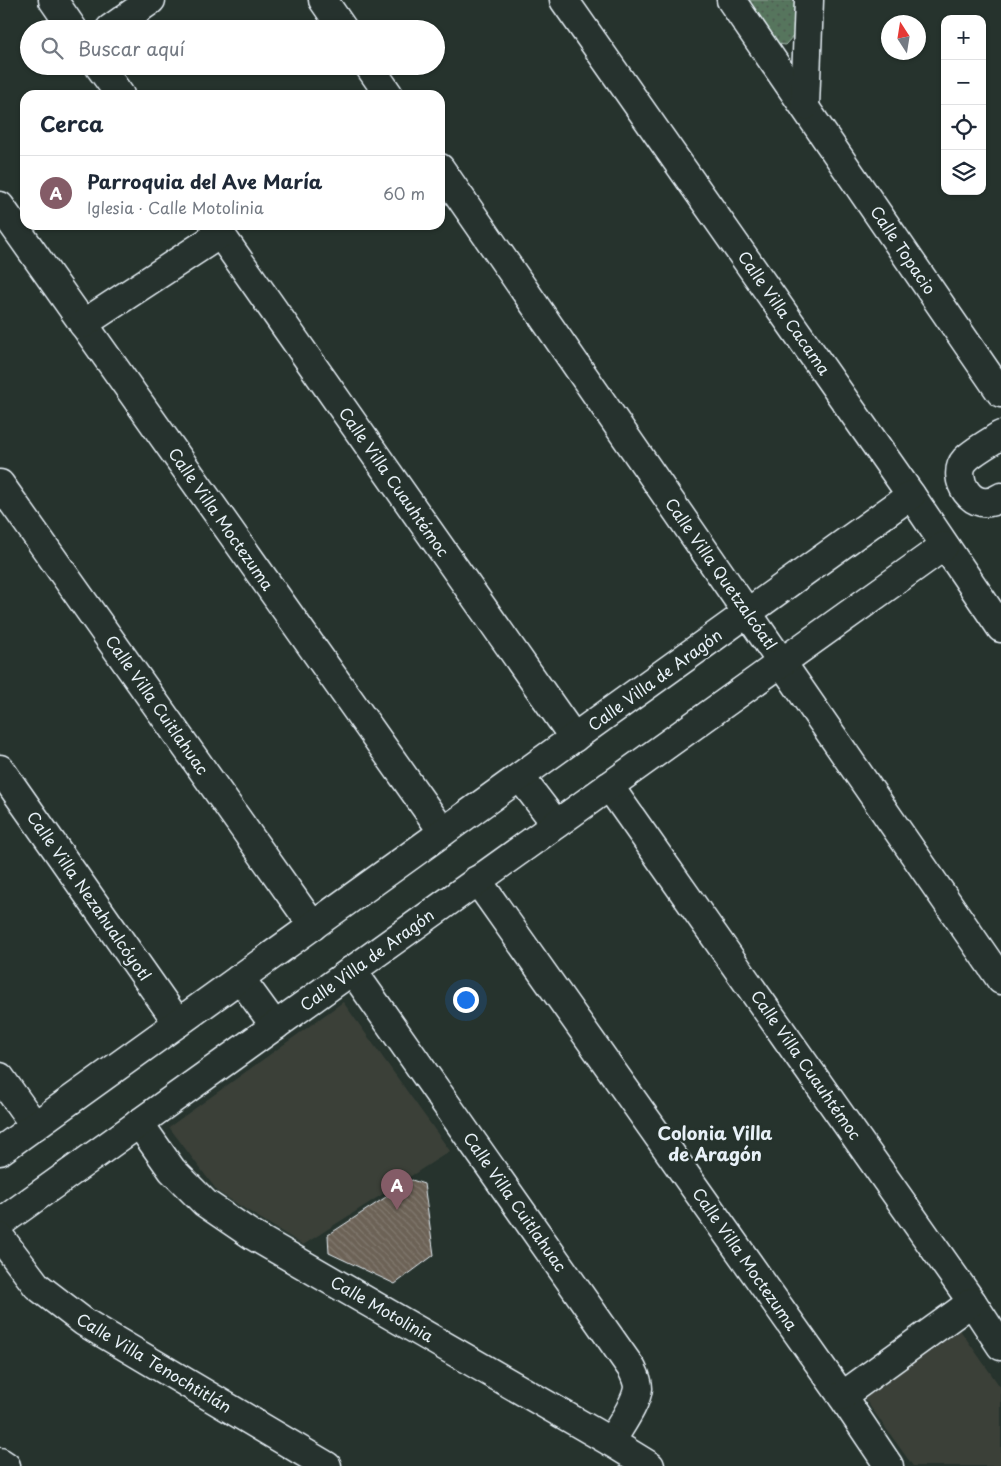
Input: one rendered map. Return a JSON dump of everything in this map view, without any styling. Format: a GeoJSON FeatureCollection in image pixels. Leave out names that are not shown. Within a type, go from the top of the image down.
{"type":"FeatureCollection","features":[{"type":"Feature","properties":{"kind":"street"},"geometry":{"type":"LineString","coordinates":[[52,0],[66,20]]}},
{"type":"Feature","properties":{"kind":"street"},"geometry":{"type":"LineString","coordinates":[[123,20],[151,0]]}},
{"type":"Feature","properties":{"kind":"street"},"geometry":{"type":"LineString","coordinates":[[324,0],[337,20]]}},
{"type":"Feature","properties":{"kind":"street","name":"Calle Villa Cacama"},"geometry":{"type":"LineString","coordinates":[[564,0],[911,495],[1001,628]]}},
{"type":"Feature","properties":{"kind":"street","name":"Calle Topacio"},"geometry":{"type":"LineString","coordinates":[[731,0],[1001,393]]}},
{"type":"Feature","properties":{"kind":"street"},"geometry":{"type":"LineString","coordinates":[[805,106],[809,0]]}},
{"type":"Feature","properties":{"kind":"street"},"geometry":{"type":"LineString","coordinates":[[106,75],[116,90]]}},
{"type":"Feature","properties":{"kind":"street"},"geometry":{"type":"LineString","coordinates":[[375,75],[386,90]]}},
{"type":"Feature","properties":{"kind":"street","name":"Calle Villa Quetzalcóatl"},"geometry":{"type":"LineString","coordinates":[[445,175],[1001,980]]}},
{"type":"Feature","properties":{"kind":"street","name":"Calle Villa Moctezuma"},"geometry":{"type":"LineString","coordinates":[[0,206],[443,832]]}},
{"type":"Feature","properties":{"kind":"street"},"geometry":{"type":"LineString","coordinates":[[83,324],[217,230]]}},
{"type":"Feature","properties":{"kind":"street","name":"Calle Villa Cuauhtémoc"},"geometry":{"type":"LineString","coordinates":[[217,230],[574,738]]}},
{"type":"Feature","properties":{"kind":"street"},"geometry":{"type":"LineString","coordinates":[[1001,435],[964,460],[960,472],[966,493],[973,499],[982,503],[1001,497]]}},
{"type":"Feature","properties":{"kind":"street","name":"Calle Villa Cuitlahuac"},"geometry":{"type":"LineString","coordinates":[[0,484],[313,926]]}},
{"type":"Feature","properties":{"kind":"street","name":"Calle Villa de Aragón"},"geometry":{"type":"LineString","coordinates":[[0,1151],[911,495]]}},
{"type":"Feature","properties":{"kind":"street","name":"Calle Villa de Aragón"},"geometry":{"type":"LineString","coordinates":[[0,1223],[944,546]]}},
{"type":"Feature","properties":{"kind":"street","name":"Calle Villa Nezahualcóyotl"},"geometry":{"type":"LineString","coordinates":[[0,770],[178,1024]]}},
{"type":"Feature","properties":{"kind":"street"},"geometry":{"type":"LineString","coordinates":[[520,777],[556,824]]}},
{"type":"Feature","properties":{"kind":"street","name":"Calle Villa Cuauhtémoc"},"geometry":{"type":"LineString","coordinates":[[609,786],[1001,1346]]}},
{"type":"Feature","properties":{"kind":"street","name":"Calle Villa Moctezuma"},"geometry":{"type":"LineString","coordinates":[[477,880],[842,1396],[889,1466]]}},
{"type":"Feature","properties":{"kind":"street","name":"Calle Villa Cuitlahuac"},"geometry":{"type":"LineString","coordinates":[[352,970],[632,1369],[638,1388],[635,1399],[611,1442]]}},
{"type":"Feature","properties":{"kind":"street"},"geometry":{"type":"LineString","coordinates":[[240,978],[275,1026]]}},
{"type":"Feature","properties":{"kind":"street"},"geometry":{"type":"LineString","coordinates":[[0,1077],[35,1126]]}},
{"type":"Feature","properties":{"kind":"street","name":"Calle Motolinia"},"geometry":{"type":"LineString","coordinates":[[139,1123],[172,1170],[204,1203],[252,1234],[650,1466]]}},
{"type":"Feature","properties":{"kind":"street","name":"Calle Villa Tenochtitlán"},"geometry":{"type":"LineString","coordinates":[[0,1237],[37,1286],[84,1322],[327,1466]]}},
{"type":"Feature","properties":{"kind":"street"},"geometry":{"type":"LineString","coordinates":[[842,1396],[972,1302]]}},
{"type":"Feature","properties":{"kind":"street"},"geometry":{"type":"LineString","coordinates":[[0,1462],[6,1466]]}},
{"type":"Feature","properties":{"kind":"shaded area"},"geometry":{"type":"Polygon","coordinates":[[[343,1002],[450,1151],[303,1245],[218,1192],[169,1127],[343,1002]]]}},
{"type":"Feature","properties":{"kind":"shaded area"},"geometry":{"type":"Polygon","coordinates":[[[960,1330],[1001,1388],[1001,1466],[913,1466],[864,1398],[960,1330]]]}},
{"type":"Feature","properties":{"kind":"green space"},"geometry":{"type":"Polygon","coordinates":[[[740,0],[796,0],[796,33],[785,45],[768,42],[740,0]]]}},
{"type":"Feature","properties":{"kind":"building"},"geometry":{"type":"Polygon","coordinates":[[[412,1180],[424,1184],[434,1255],[395,1284],[329,1253],[328,1235],[412,1180]]]}},
{"type":"Feature","properties":{"kind":"place","name":"Parroquia del Ave María"},"geometry":{"type":"Point","coordinates":[397,1210]}},
{"type":"Feature","properties":{"kind":"district","name":"Colonia Villa de Aragón"},"geometry":{"type":"Point","coordinates":[715,1144]}}]}
